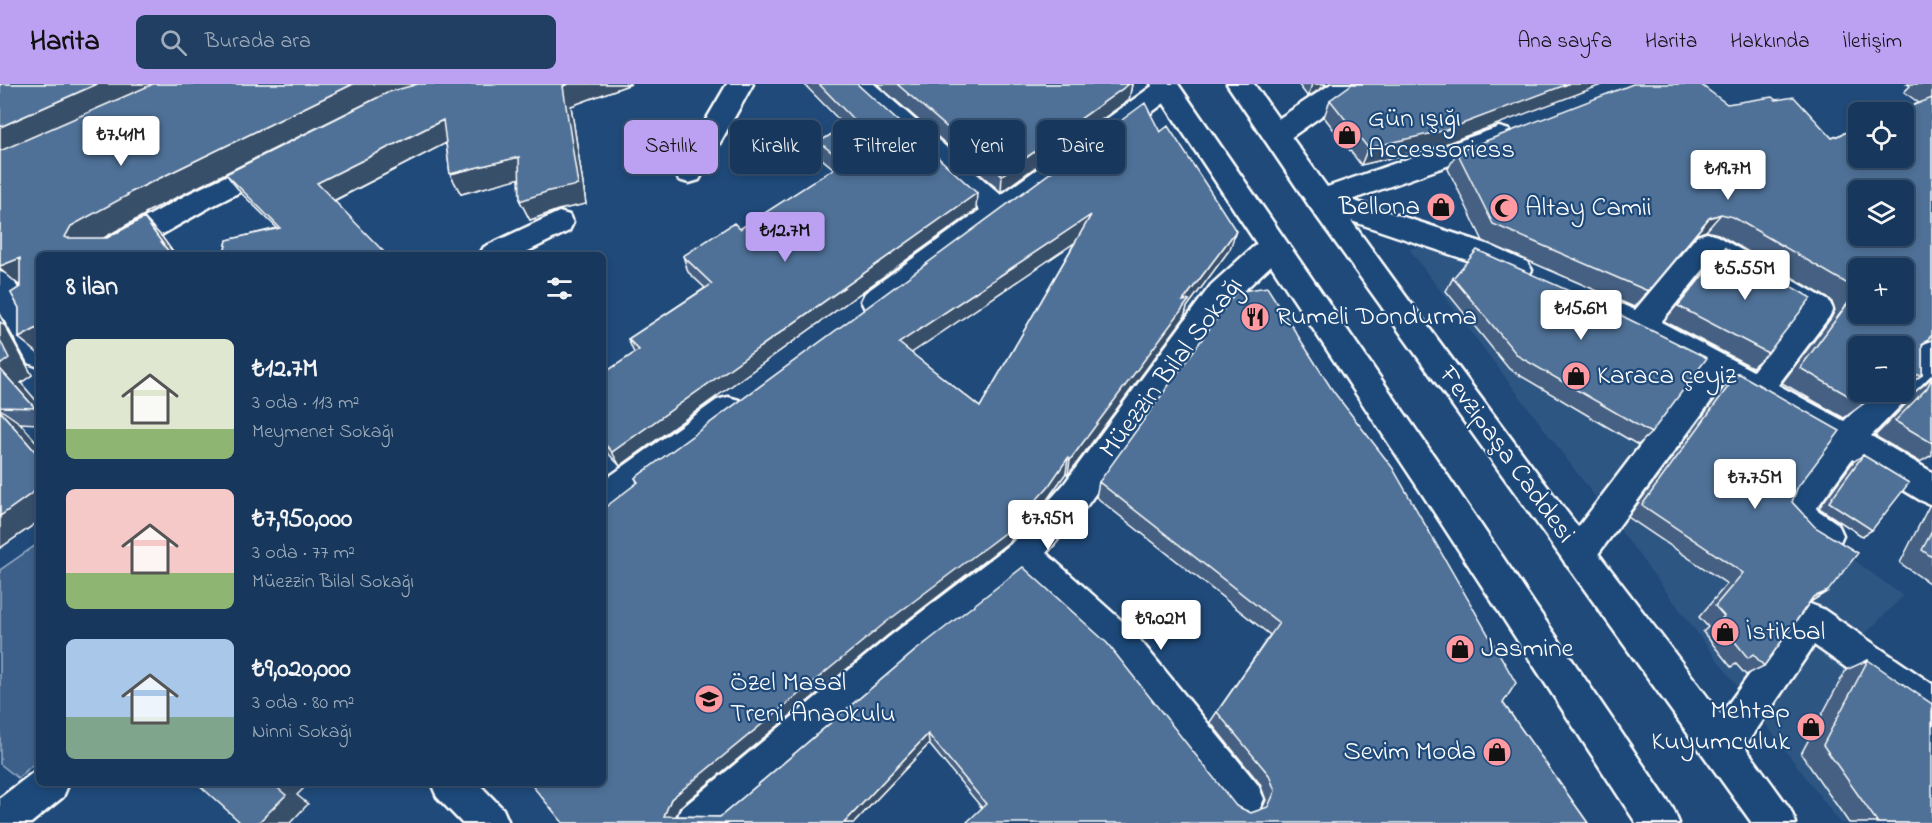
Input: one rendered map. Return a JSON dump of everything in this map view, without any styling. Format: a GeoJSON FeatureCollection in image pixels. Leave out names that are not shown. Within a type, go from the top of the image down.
{"type":"FeatureCollection","features":[{"type":"Feature","properties":{"kind":"street"},"geometry":{"type":"LineString","coordinates":[[718,122],[740,84]]}},
{"type":"Feature","properties":{"kind":"street"},"geometry":{"type":"LineString","coordinates":[[858,84],[999,210]]}},
{"type":"Feature","properties":{"kind":"street","name":"Fevzipaşa Caddesi"},"geometry":{"type":"LineString","coordinates":[[1240,84],[1320,200],[1578,554],[1722,746],[1776,823]]}},
{"type":"Feature","properties":{"kind":"street"},"geometry":{"type":"LineString","coordinates":[[1276,134],[1349,84]]}},
{"type":"Feature","properties":{"kind":"street"},"geometry":{"type":"LineString","coordinates":[[850,321],[1165,86],[1431,479],[1659,823]]}},
{"type":"Feature","properties":{"kind":"street"},"geometry":{"type":"LineString","coordinates":[[1320,200],[1519,130]]}},
{"type":"Feature","properties":{"kind":"street"},"geometry":{"type":"LineString","coordinates":[[107,252],[200,200],[295,152]]}},
{"type":"Feature","properties":{"kind":"street"},"geometry":{"type":"LineString","coordinates":[[1320,200],[1477,252],[1543,281]]}},
{"type":"Feature","properties":{"kind":"street"},"geometry":{"type":"LineString","coordinates":[[500,252],[559,223]]}},
{"type":"Feature","properties":{"kind":"street"},"geometry":{"type":"LineString","coordinates":[[1641,325],[1707,244],[1818,309],[1758,387]]}},
{"type":"Feature","properties":{"kind":"street","name":"Müezzin Bilal Sokağı"},"geometry":{"type":"LineString","coordinates":[[694,823],[902,649],[1023,555],[1076,494],[1222,293],[1273,246]]}},
{"type":"Feature","properties":{"kind":"street"},"geometry":{"type":"LineString","coordinates":[[36,291],[4,301],[36,349]]}},
{"type":"Feature","properties":{"kind":"street"},"geometry":{"type":"LineString","coordinates":[[1575,296],[1641,325],[1758,387],[1848,438],[1932,490]]}},
{"type":"Feature","properties":{"kind":"street"},"geometry":{"type":"LineString","coordinates":[[1914,372],[1932,354]]}},
{"type":"Feature","properties":{"kind":"street"},"geometry":{"type":"LineString","coordinates":[[1578,554],[1718,367]]}},
{"type":"Feature","properties":{"kind":"street"},"geometry":{"type":"LineString","coordinates":[[607,490],[748,397]]}},
{"type":"Feature","properties":{"kind":"street"},"geometry":{"type":"LineString","coordinates":[[1851,551],[1794,513],[1848,438],[1884,402]]}},
{"type":"Feature","properties":{"kind":"street"},"geometry":{"type":"LineString","coordinates":[[1023,555],[1118,641],[1244,799]]}},
{"type":"Feature","properties":{"kind":"street"},"geometry":{"type":"LineString","coordinates":[[1722,746],[1810,621],[1932,706]]}},
{"type":"Feature","properties":{"kind":"street"},"geometry":{"type":"LineString","coordinates":[[0,823],[45,786]]}},
{"type":"Feature","properties":{"kind":"street"},"geometry":{"type":"LineString","coordinates":[[454,786],[489,823]]}},
{"type":"Feature","properties":{"kind":"shaded area"},"geometry":{"type":"Polygon","coordinates":[[[1428,245],[1541,296],[1734,393],[1699,446],[1903,596],[1856,643],[1932,823],[1840,823],[1409,249],[1428,245]]]}},
{"type":"Feature","properties":{"kind":"shaded area"},"geometry":{"type":"Polygon","coordinates":[[[36,545],[36,762],[18,778],[0,764],[0,570],[36,545]]]}},
{"type":"Feature","properties":{"kind":"building"},"geometry":{"type":"Polygon","coordinates":[[[0,84],[97,84],[0,127],[0,84]]]}},
{"type":"Feature","properties":{"kind":"building"},"geometry":{"type":"Polygon","coordinates":[[[153,84],[353,84],[127,194],[71,226],[65,237],[107,238],[144,218],[169,252],[36,252],[36,329],[19,338],[19,308],[11,293],[20,287],[20,258],[0,266],[0,151],[153,84]]]}},
{"type":"Feature","properties":{"kind":"building"},"geometry":{"type":"Polygon","coordinates":[[[418,84],[569,84],[563,86],[578,185],[549,191],[520,201],[519,157],[450,174],[443,120],[317,183],[384,252],[225,252],[227,240],[280,228],[226,174],[389,92],[418,84]]]}},
{"type":"Feature","properties":{"kind":"building"},"geometry":{"type":"Polygon","coordinates":[[[819,84],[857,84],[897,120],[854,120],[819,84]]]}},
{"type":"Feature","properties":{"kind":"building"},"geometry":{"type":"Polygon","coordinates":[[[897,84],[1129,84],[1079,120],[1037,120],[1037,150],[1025,159],[1025,120],[950,120],[950,130],[897,84]]]}},
{"type":"Feature","properties":{"kind":"building"},"geometry":{"type":"Polygon","coordinates":[[[1352,84],[1568,84],[1446,130],[1368,148],[1330,100],[1352,84]]]}},
{"type":"Feature","properties":{"kind":"building"},"geometry":{"type":"Polygon","coordinates":[[[1633,84],[1700,84],[1727,104],[1772,97],[1776,100],[1794,97],[1832,138],[1848,132],[1848,168],[1914,168],[1914,105],[1932,98],[1932,335],[1922,345],[1922,375],[1914,375],[1914,336],[1848,336],[1848,395],[1800,368],[1848,303],[1848,324],[1914,324],[1914,258],[1848,258],[1848,284],[1733,217],[1721,214],[1709,218],[1648,291],[1493,224],[1457,152],[1633,84]]]}},
{"type":"Feature","properties":{"kind":"building"},"geometry":{"type":"Polygon","coordinates":[[[1145,103],[1160,132],[1168,126],[1236,231],[1183,301],[1189,300],[1070,460],[1068,458],[1048,487],[1011,528],[885,623],[671,799],[664,816],[720,817],[915,651],[1023,567],[1107,643],[1236,806],[1251,813],[1268,807],[1275,791],[1269,775],[1217,712],[1279,623],[1099,482],[1236,292],[1267,287],[1333,391],[1392,467],[1516,683],[1503,703],[1588,823],[966,823],[986,804],[928,734],[844,823],[563,823],[532,786],[606,786],[606,507],[638,482],[635,478],[1048,174],[1125,174],[1125,120],[1122,120],[1145,103]],[[1091,215],[899,343],[980,407],[1091,215]]]}},
{"type":"Feature","properties":{"kind":"building"},"geometry":{"type":"Polygon","coordinates":[[[833,133],[833,153],[821,144],[821,141],[833,133]]]}},
{"type":"Feature","properties":{"kind":"building"},"geometry":{"type":"Polygon","coordinates":[[[938,158],[950,168],[950,174],[956,174],[977,193],[612,452],[606,445],[606,372],[639,350],[628,339],[712,284],[683,256],[734,223],[740,229],[833,169],[833,174],[938,174],[938,158]]]}},
{"type":"Feature","properties":{"kind":"building"},"geometry":{"type":"Polygon","coordinates":[[[1725,248],[1811,298],[1768,353],[1678,306],[1725,248]]]}},
{"type":"Feature","properties":{"kind":"building"},"geometry":{"type":"Polygon","coordinates":[[[1477,250],[1594,302],[1707,358],[1651,433],[1518,356],[1453,278],[1477,250]]]}},
{"type":"Feature","properties":{"kind":"building"},"geometry":{"type":"Polygon","coordinates":[[[0,340],[9,358],[0,365],[0,340]]]}},
{"type":"Feature","properties":{"kind":"building"},"geometry":{"type":"Polygon","coordinates":[[[0,369],[35,408],[0,407],[0,369]]]}},
{"type":"Feature","properties":{"kind":"building"},"geometry":{"type":"Polygon","coordinates":[[[1738,373],[1840,431],[1797,488],[1792,502],[1815,527],[1858,553],[1828,591],[1813,597],[1764,666],[1753,654],[1748,658],[1719,622],[1724,616],[1715,606],[1743,573],[1642,505],[1738,373]]]}},
{"type":"Feature","properties":{"kind":"building"},"geometry":{"type":"Polygon","coordinates":[[[1932,380],[1932,443],[1895,421],[1932,380]]]}},
{"type":"Feature","properties":{"kind":"building"},"geometry":{"type":"Polygon","coordinates":[[[0,411],[36,453],[36,490],[0,516],[0,411]]]}},
{"type":"Feature","properties":{"kind":"building"},"geometry":{"type":"Polygon","coordinates":[[[1863,455],[1909,483],[1872,530],[1829,502],[1863,455]]]}},
{"type":"Feature","properties":{"kind":"building"},"geometry":{"type":"Polygon","coordinates":[[[1932,531],[1932,557],[1922,550],[1932,531]]]}},
{"type":"Feature","properties":{"kind":"building"},"geometry":{"type":"Polygon","coordinates":[[[1868,660],[1932,704],[1932,823],[1878,823],[1823,745],[1868,660]]]}},
{"type":"Feature","properties":{"kind":"building"},"geometry":{"type":"Polygon","coordinates":[[[200,786],[275,786],[286,795],[258,823],[241,823],[200,786]]]}},
{"type":"Feature","properties":{"kind":"place","name":"Gün ışığı Accessoriess"},"geometry":{"type":"Point","coordinates":[1347,135]}},
{"type":"Feature","properties":{"kind":"place","name":"Bellona"},"geometry":{"type":"Point","coordinates":[1441,207]}},
{"type":"Feature","properties":{"kind":"place","name":"Altay Camii"},"geometry":{"type":"Point","coordinates":[1504,208]}},
{"type":"Feature","properties":{"kind":"place","name":"Rumeli Dondurma"},"geometry":{"type":"Point","coordinates":[1255,317]}},
{"type":"Feature","properties":{"kind":"place","name":"Karaca çeyiz"},"geometry":{"type":"Point","coordinates":[1576,376]}},
{"type":"Feature","properties":{"kind":"place","name":"İstikbal"},"geometry":{"type":"Point","coordinates":[1725,632]}},
{"type":"Feature","properties":{"kind":"place","name":"Jasmine"},"geometry":{"type":"Point","coordinates":[1460,649]}},
{"type":"Feature","properties":{"kind":"place","name":"Özel Masal Treni Anaokulu"},"geometry":{"type":"Point","coordinates":[709,699]}},
{"type":"Feature","properties":{"kind":"place","name":"Mehtap Kuyumculuk"},"geometry":{"type":"Point","coordinates":[1811,727]}},
{"type":"Feature","properties":{"kind":"place","name":"Sevim Moda"},"geometry":{"type":"Point","coordinates":[1497,752]}}]}
